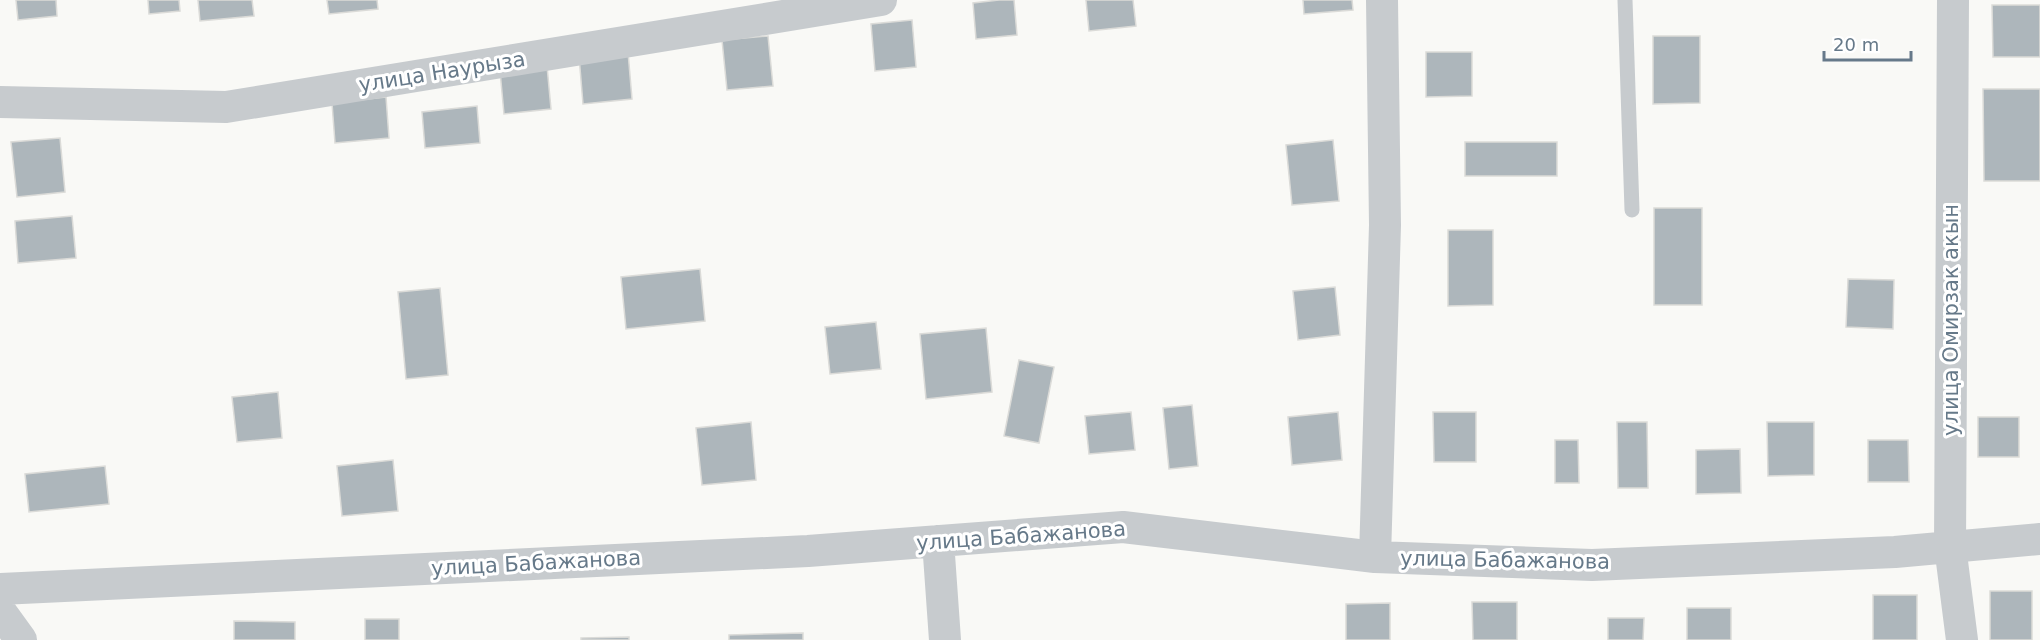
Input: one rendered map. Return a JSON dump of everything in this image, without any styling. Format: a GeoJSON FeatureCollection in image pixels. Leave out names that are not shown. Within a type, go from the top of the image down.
{"type":"FeatureCollection","features":[{"type":"Feature","properties":{"kind":"street","name":"улица Наурыза"},"geometry":{"type":"LineString","coordinates":[[0,102],[226,107],[881,0]]}},
{"type":"Feature","properties":{"kind":"street"},"geometry":{"type":"LineString","coordinates":[[1375,557],[1385,225],[1382,0]]}},
{"type":"Feature","properties":{"kind":"street","name":"улица Омирзак акын"},"geometry":{"type":"LineString","coordinates":[[1953,0],[1950,546],[1962,640]]}},
{"type":"Feature","properties":{"kind":"street","name":"улица Бабажанова"},"geometry":{"type":"LineString","coordinates":[[0,589],[808,551],[1123,527],[1375,557],[1592,565],[1895,552],[2040,539]]}},
{"type":"Feature","properties":{"kind":"street"},"geometry":{"type":"LineString","coordinates":[[938,541],[945,640]]}},
{"type":"Feature","properties":{"kind":"street"},"geometry":{"type":"LineString","coordinates":[[0,610],[21,640]]}},
{"type":"Feature","properties":{"kind":"lane"},"geometry":{"type":"LineString","coordinates":[[1625,0],[1632,210]]}},
{"type":"Feature","properties":{"kind":"building"},"geometry":{"type":"Polygon","coordinates":[[[16,0],[56,0],[57,16],[18,20],[16,0]]]}},
{"type":"Feature","properties":{"kind":"building"},"geometry":{"type":"Polygon","coordinates":[[[148,0],[179,0],[180,11],[149,14],[148,0]]]}},
{"type":"Feature","properties":{"kind":"building"},"geometry":{"type":"Polygon","coordinates":[[[198,0],[252,0],[254,16],[200,21],[198,0]]]}},
{"type":"Feature","properties":{"kind":"building"},"geometry":{"type":"Polygon","coordinates":[[[327,0],[377,0],[378,9],[329,14],[327,0]]]}},
{"type":"Feature","properties":{"kind":"building"},"geometry":{"type":"Polygon","coordinates":[[[1014,0],[1017,35],[976,39],[973,3],[1014,0]]]}},
{"type":"Feature","properties":{"kind":"building"},"geometry":{"type":"Polygon","coordinates":[[[1086,0],[1133,0],[1136,26],[1089,31],[1086,0]]]}},
{"type":"Feature","properties":{"kind":"building"},"geometry":{"type":"Polygon","coordinates":[[[1303,0],[1352,0],[1353,10],[1304,14],[1303,0]]]}},
{"type":"Feature","properties":{"kind":"building"},"geometry":{"type":"Polygon","coordinates":[[[1992,5],[2040,5],[2040,57],[1993,57],[1992,5]]]}},
{"type":"Feature","properties":{"kind":"building"},"geometry":{"type":"Polygon","coordinates":[[[912,20],[916,67],[875,71],[871,24],[912,20]]]}},
{"type":"Feature","properties":{"kind":"building"},"geometry":{"type":"Polygon","coordinates":[[[768,36],[773,86],[727,90],[722,40],[768,36]]]}},
{"type":"Feature","properties":{"kind":"building"},"geometry":{"type":"Polygon","coordinates":[[[1653,36],[1700,36],[1700,103],[1653,104],[1653,36]]]}},
{"type":"Feature","properties":{"kind":"building"},"geometry":{"type":"Polygon","coordinates":[[[628,52],[632,99],[583,104],[579,56],[628,52]]]}},
{"type":"Feature","properties":{"kind":"building"},"geometry":{"type":"Polygon","coordinates":[[[1426,52],[1472,52],[1472,96],[1426,97],[1426,52]]]}},
{"type":"Feature","properties":{"kind":"building"},"geometry":{"type":"Polygon","coordinates":[[[547,66],[551,109],[504,114],[500,71],[547,66]]]}},
{"type":"Feature","properties":{"kind":"building"},"geometry":{"type":"Polygon","coordinates":[[[1983,89],[2040,89],[2040,181],[1984,181],[1983,89]]]}},
{"type":"Feature","properties":{"kind":"building"},"geometry":{"type":"Polygon","coordinates":[[[386,97],[389,138],[335,143],[332,103],[386,97]]]}},
{"type":"Feature","properties":{"kind":"building"},"geometry":{"type":"Polygon","coordinates":[[[477,106],[480,143],[425,148],[422,112],[477,106]]]}},
{"type":"Feature","properties":{"kind":"building"},"geometry":{"type":"Polygon","coordinates":[[[60,138],[65,192],[17,197],[11,142],[60,138]]]}},
{"type":"Feature","properties":{"kind":"building"},"geometry":{"type":"Polygon","coordinates":[[[1333,140],[1339,201],[1292,205],[1286,145],[1333,140]]]}},
{"type":"Feature","properties":{"kind":"building"},"geometry":{"type":"Polygon","coordinates":[[[1465,142],[1557,142],[1557,176],[1465,176],[1465,142]]]}},
{"type":"Feature","properties":{"kind":"building"},"geometry":{"type":"Polygon","coordinates":[[[1654,208],[1702,208],[1702,305],[1654,305],[1654,208]]]}},
{"type":"Feature","properties":{"kind":"building"},"geometry":{"type":"Polygon","coordinates":[[[72,216],[76,258],[18,263],[15,221],[72,216]]]}},
{"type":"Feature","properties":{"kind":"building"},"geometry":{"type":"Polygon","coordinates":[[[1448,230],[1493,230],[1493,305],[1448,306],[1448,230]]]}},
{"type":"Feature","properties":{"kind":"building"},"geometry":{"type":"Polygon","coordinates":[[[700,269],[705,321],[626,329],[621,277],[700,269]]]}},
{"type":"Feature","properties":{"kind":"building"},"geometry":{"type":"Polygon","coordinates":[[[1848,279],[1894,280],[1893,329],[1846,327],[1848,279]]]}},
{"type":"Feature","properties":{"kind":"building"},"geometry":{"type":"Polygon","coordinates":[[[1335,287],[1340,335],[1298,340],[1293,291],[1335,287]]]}},
{"type":"Feature","properties":{"kind":"building"},"geometry":{"type":"Polygon","coordinates":[[[440,288],[448,375],[406,379],[398,292],[440,288]]]}},
{"type":"Feature","properties":{"kind":"building"},"geometry":{"type":"Polygon","coordinates":[[[876,322],[881,369],[830,374],[825,327],[876,322]]]}},
{"type":"Feature","properties":{"kind":"building"},"geometry":{"type":"Polygon","coordinates":[[[986,328],[992,392],[926,399],[920,334],[986,328]]]}},
{"type":"Feature","properties":{"kind":"building"},"geometry":{"type":"Polygon","coordinates":[[[1019,360],[1054,367],[1039,443],[1004,436],[1019,360]]]}},
{"type":"Feature","properties":{"kind":"building"},"geometry":{"type":"Polygon","coordinates":[[[278,392],[282,438],[237,442],[232,397],[278,392]]]}},
{"type":"Feature","properties":{"kind":"building"},"geometry":{"type":"Polygon","coordinates":[[[1192,405],[1198,466],[1169,469],[1163,408],[1192,405]]]}},
{"type":"Feature","properties":{"kind":"building"},"geometry":{"type":"Polygon","coordinates":[[[1131,412],[1135,450],[1089,454],[1085,416],[1131,412]]]}},
{"type":"Feature","properties":{"kind":"building"},"geometry":{"type":"Polygon","coordinates":[[[1338,412],[1342,460],[1292,465],[1288,417],[1338,412]]]}},
{"type":"Feature","properties":{"kind":"building"},"geometry":{"type":"Polygon","coordinates":[[[1433,412],[1476,412],[1476,462],[1434,462],[1433,412]]]}},
{"type":"Feature","properties":{"kind":"building"},"geometry":{"type":"Polygon","coordinates":[[[1978,417],[2019,417],[2019,457],[1978,457],[1978,417]]]}},
{"type":"Feature","properties":{"kind":"building"},"geometry":{"type":"Polygon","coordinates":[[[751,422],[756,480],[702,485],[696,428],[751,422]]]}},
{"type":"Feature","properties":{"kind":"building"},"geometry":{"type":"Polygon","coordinates":[[[1617,422],[1647,422],[1648,488],[1618,488],[1617,422]]]}},
{"type":"Feature","properties":{"kind":"building"},"geometry":{"type":"Polygon","coordinates":[[[1767,422],[1814,422],[1814,475],[1768,476],[1767,422]]]}},
{"type":"Feature","properties":{"kind":"building"},"geometry":{"type":"Polygon","coordinates":[[[1555,440],[1578,440],[1579,483],[1555,483],[1555,440]]]}},
{"type":"Feature","properties":{"kind":"building"},"geometry":{"type":"Polygon","coordinates":[[[1868,440],[1908,440],[1909,482],[1868,482],[1868,440]]]}},
{"type":"Feature","properties":{"kind":"building"},"geometry":{"type":"Polygon","coordinates":[[[1740,449],[1741,493],[1696,494],[1696,450],[1740,449]]]}},
{"type":"Feature","properties":{"kind":"building"},"geometry":{"type":"Polygon","coordinates":[[[393,460],[398,511],[342,516],[337,466],[393,460]]]}},
{"type":"Feature","properties":{"kind":"building"},"geometry":{"type":"Polygon","coordinates":[[[105,466],[109,504],[29,512],[25,474],[105,466]]]}},
{"type":"Feature","properties":{"kind":"building"},"geometry":{"type":"Polygon","coordinates":[[[1990,591],[2032,591],[2032,640],[1990,640],[1990,591]]]}},
{"type":"Feature","properties":{"kind":"building"},"geometry":{"type":"Polygon","coordinates":[[[1873,595],[1917,595],[1917,640],[1873,640],[1873,595]]]}},
{"type":"Feature","properties":{"kind":"building"},"geometry":{"type":"Polygon","coordinates":[[[1472,602],[1517,602],[1517,640],[1473,640],[1472,602]]]}},
{"type":"Feature","properties":{"kind":"building"},"geometry":{"type":"Polygon","coordinates":[[[1390,603],[1390,640],[1346,640],[1346,604],[1390,603]]]}},
{"type":"Feature","properties":{"kind":"building"},"geometry":{"type":"Polygon","coordinates":[[[1687,608],[1731,608],[1731,640],[1687,640],[1687,608]]]}},
{"type":"Feature","properties":{"kind":"building"},"geometry":{"type":"Polygon","coordinates":[[[1608,618],[1644,618],[1643,640],[1608,640],[1608,618]]]}},
{"type":"Feature","properties":{"kind":"building"},"geometry":{"type":"Polygon","coordinates":[[[365,619],[399,619],[399,640],[365,640],[365,619]]]}},
{"type":"Feature","properties":{"kind":"building"},"geometry":{"type":"Polygon","coordinates":[[[234,621],[295,622],[295,640],[234,640],[234,621]]]}},
{"type":"Feature","properties":{"kind":"building"},"geometry":{"type":"Polygon","coordinates":[[[803,633],[803,640],[729,640],[729,635],[803,633]]]}},
{"type":"Feature","properties":{"kind":"building"},"geometry":{"type":"Polygon","coordinates":[[[629,637],[629,640],[581,640],[581,638],[629,637]]]}}]}
